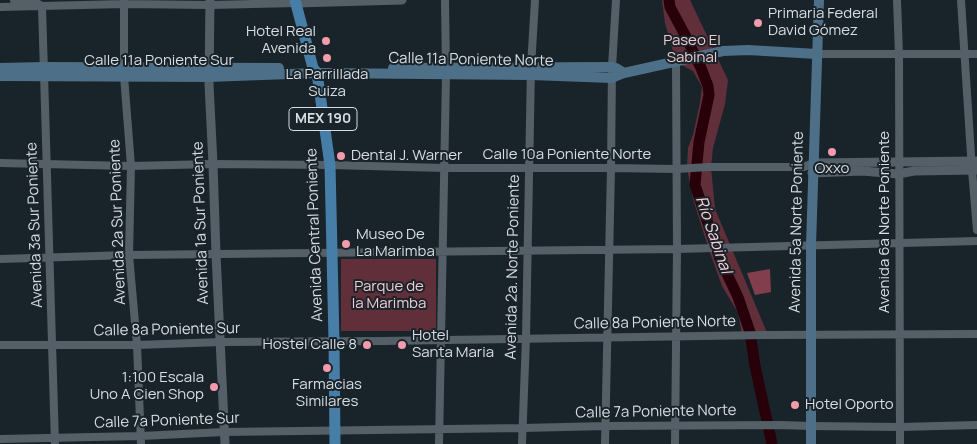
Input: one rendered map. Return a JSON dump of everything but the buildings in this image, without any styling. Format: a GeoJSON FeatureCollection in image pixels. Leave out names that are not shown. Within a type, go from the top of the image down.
{"type":"FeatureCollection","features":[{"type":"Feature","properties":{"kind":"main road","name":"Avenida 5a Norte Poniente"},"geometry":{"type":"LineString","coordinates":[[811,444],[810,168],[819,0]]}},
{"type":"Feature","properties":{"kind":"main road","name":"Avenida Central Poniente"},"geometry":{"type":"LineString","coordinates":[[295,1],[315,71],[330,165],[334,444]]}},
{"type":"Feature","properties":{"kind":"main road"},"geometry":{"type":"LineString","coordinates":[[612,73],[616,68],[624,73],[723,51],[748,50],[817,54]]}},
{"type":"Feature","properties":{"kind":"main road","name":"Calle 11a Poniente Sur"},"geometry":{"type":"LineString","coordinates":[[0,68],[44,71],[124,72],[315,71]]}},
{"type":"Feature","properties":{"kind":"main road","name":"Calle 11a Poniente Sur"},"geometry":{"type":"LineString","coordinates":[[0,76],[44,71]]}},
{"type":"Feature","properties":{"kind":"main road","name":"Calle 11a Poniente Norte"},"geometry":{"type":"LineString","coordinates":[[315,71],[612,73]]}},
{"type":"Feature","properties":{"kind":"street"},"geometry":{"type":"LineString","coordinates":[[14,0],[35,2],[42,6]]}},
{"type":"Feature","properties":{"kind":"street"},"geometry":{"type":"LineString","coordinates":[[0,7],[124,2],[402,0]]}},
{"type":"Feature","properties":{"kind":"street"},"geometry":{"type":"LineString","coordinates":[[439,444],[446,71],[445,0]]}},
{"type":"Feature","properties":{"kind":"street","name":"Avenida 2a. Norte Poniente"},"geometry":{"type":"LineString","coordinates":[[522,444],[531,71],[535,0]]}},
{"type":"Feature","properties":{"kind":"street"},"geometry":{"type":"LineString","coordinates":[[605,444],[612,168],[612,73],[616,0]]}},
{"type":"Feature","properties":{"kind":"street","name":"Avenida 6a Norte Poniente"},"geometry":{"type":"LineString","coordinates":[[897,0],[899,54],[900,444]]}},
{"type":"Feature","properties":{"kind":"street"},"geometry":{"type":"LineString","coordinates":[[961,0],[974,165],[977,230]]}},
{"type":"Feature","properties":{"kind":"street","name":"Avenida 2a Sur Poniente"},"geometry":{"type":"LineString","coordinates":[[124,2],[124,72],[131,166],[129,255],[137,345],[141,440]]}},
{"type":"Feature","properties":{"kind":"street","name":"Avenida 1a Sur Poniente"},"geometry":{"type":"LineString","coordinates":[[210,2],[208,72],[225,444]]}},
{"type":"Feature","properties":{"kind":"street","name":"Avenida 3a Sur Poniente"},"geometry":{"type":"LineString","coordinates":[[42,6],[55,441]]}},
{"type":"Feature","properties":{"kind":"street"},"geometry":{"type":"LineString","coordinates":[[817,54],[977,54]]}},
{"type":"Feature","properties":{"kind":"street"},"geometry":{"type":"LineString","coordinates":[[675,444],[676,62]]}},
{"type":"Feature","properties":{"kind":"street","name":"Calle 10a Poniente Norte"},"geometry":{"type":"LineString","coordinates":[[810,168],[898,161],[974,165]]}},
{"type":"Feature","properties":{"kind":"street","name":"Calle 10a Poniente Norte"},"geometry":{"type":"LineString","coordinates":[[0,163],[131,166],[213,164],[330,165],[444,168],[810,168],[898,174],[974,165]]}},
{"type":"Feature","properties":{"kind":"street"},"geometry":{"type":"LineString","coordinates":[[0,258],[710,248],[977,240]]}},
{"type":"Feature","properties":{"kind":"street","name":"Calle 8a Poniente Norte"},"geometry":{"type":"LineString","coordinates":[[334,341],[977,334]]}},
{"type":"Feature","properties":{"kind":"street","name":"Calle 8a Poniente Sur"},"geometry":{"type":"LineString","coordinates":[[0,345],[137,345],[334,341]]}},
{"type":"Feature","properties":{"kind":"street","name":"Calle 7a Poniente Norte"},"geometry":{"type":"LineString","coordinates":[[334,430],[606,426],[977,425]]}},
{"type":"Feature","properties":{"kind":"street","name":"Calle 7a Poniente Sur"},"geometry":{"type":"LineString","coordinates":[[0,439],[55,441],[141,440],[224,432],[334,430]]}},
{"type":"Feature","properties":{"kind":"green space","name":"Paseo El Sabinal"},"geometry":{"type":"Polygon","coordinates":[[[662,0],[690,0],[728,80],[725,104],[713,148],[711,167],[715,209],[768,335],[742,335],[738,313],[722,286],[709,250],[693,199],[687,168],[688,148],[693,135],[702,87],[693,71],[676,62],[665,23],[662,0]]]}},
{"type":"Feature","properties":{"kind":"green space","name":"Parque de la Marimba"},"geometry":{"type":"Polygon","coordinates":[[[341,259],[436,259],[436,331],[341,331],[341,259]]]}},
{"type":"Feature","properties":{"kind":"shaded area"},"geometry":{"type":"Polygon","coordinates":[[[770,269],[771,292],[755,295],[747,273],[770,269]]]}},
{"type":"Feature","properties":{"kind":"waterway","name":"Río Sabinal"},"geometry":{"type":"LineString","coordinates":[[669,0],[670,7],[708,86],[709,95],[699,142],[695,185],[720,259],[738,297],[750,332],[755,366],[772,444]]}},
{"type":"Feature","properties":{"kind":"place","name":"Primaria Federal David Gómez"},"geometry":{"type":"Point","coordinates":[758,23]}},
{"type":"Feature","properties":{"kind":"place","name":"Hotel Real Avenida"},"geometry":{"type":"Point","coordinates":[326,41]}},
{"type":"Feature","properties":{"kind":"place","name":"La Parrillada Suiza"},"geometry":{"type":"Point","coordinates":[327,58]}},
{"type":"Feature","properties":{"kind":"place","name":"Oxxo"},"geometry":{"type":"Point","coordinates":[832,152]}},
{"type":"Feature","properties":{"kind":"place","name":"Dental J. Warner"},"geometry":{"type":"Point","coordinates":[341,156]}},
{"type":"Feature","properties":{"kind":"place","name":"Museo De La Marimba"},"geometry":{"type":"Point","coordinates":[346,244]}},
{"type":"Feature","properties":{"kind":"place","name":"Hostel Calle 8"},"geometry":{"type":"Point","coordinates":[367,345]}},
{"type":"Feature","properties":{"kind":"place","name":"Hotel Santa Maria"},"geometry":{"type":"Point","coordinates":[402,345]}},
{"type":"Feature","properties":{"kind":"place","name":"Farmacias Similares"},"geometry":{"type":"Point","coordinates":[327,368]}},
{"type":"Feature","properties":{"kind":"place","name":"1:100 Escala Uno A Cien Shop"},"geometry":{"type":"Point","coordinates":[214,387]}},
{"type":"Feature","properties":{"kind":"place","name":"Hotel Oporto"},"geometry":{"type":"Point","coordinates":[795,405]}}]}
